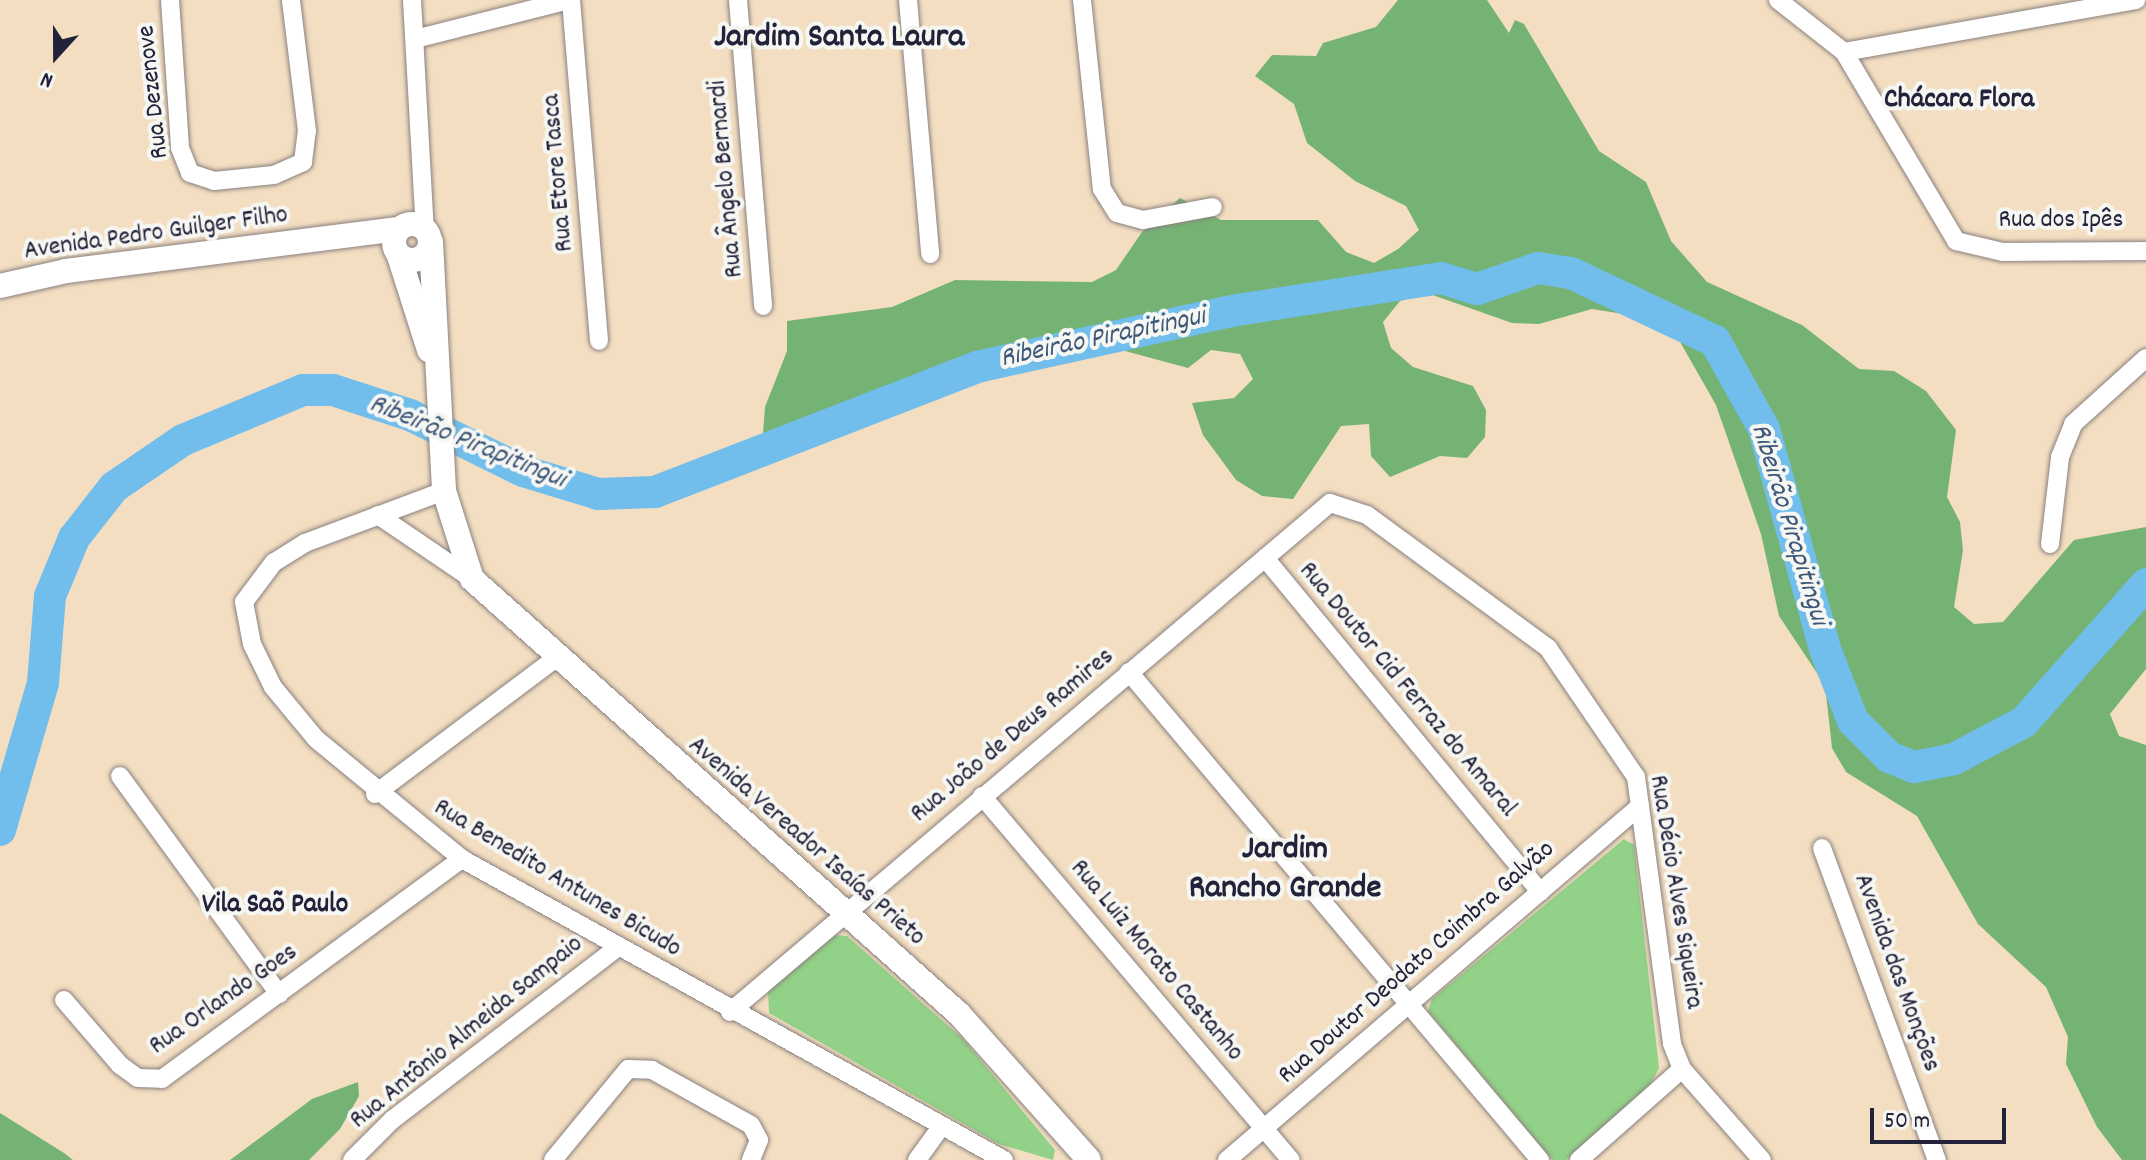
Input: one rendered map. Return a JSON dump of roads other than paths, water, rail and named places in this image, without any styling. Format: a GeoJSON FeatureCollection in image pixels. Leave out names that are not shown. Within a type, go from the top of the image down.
{"type":"FeatureCollection","features":[{"type":"Feature","properties":{"kind":"main road","name":"Avenida Pedro Guilger Filho"},"geometry":{"type":"LineString","coordinates":[[0,286],[94,267],[320,241],[409,238]]}},
{"type":"Feature","properties":{"kind":"main road","name":"Avenida Vereador Isaías Prieto"},"geometry":{"type":"LineString","coordinates":[[409,238],[431,358]]}},
{"type":"Feature","properties":{"kind":"main road","name":"Avenida Vereador Isaías Prieto"},"geometry":{"type":"LineString","coordinates":[[409,238],[431,358],[443,483],[472,579],[556,658],[959,1014],[1089,1160]]}},
{"type":"Feature","properties":{"kind":"street","name":"Rua Dezenove"},"geometry":{"type":"LineString","coordinates":[[170,0],[180,148],[194,177],[222,181],[296,168],[307,131],[291,0]]}},
{"type":"Feature","properties":{"kind":"street"},"geometry":{"type":"LineString","coordinates":[[409,238],[420,178],[412,0]]}},
{"type":"Feature","properties":{"kind":"street"},"geometry":{"type":"LineString","coordinates":[[415,39],[570,0]]}},
{"type":"Feature","properties":{"kind":"street","name":"Rua Etore Tasca"},"geometry":{"type":"LineString","coordinates":[[570,0],[599,341]]}},
{"type":"Feature","properties":{"kind":"street","name":"Rua Ângelo Bernardi"},"geometry":{"type":"LineString","coordinates":[[738,0],[763,306]]}},
{"type":"Feature","properties":{"kind":"street"},"geometry":{"type":"LineString","coordinates":[[908,0],[930,254]]}},
{"type":"Feature","properties":{"kind":"street"},"geometry":{"type":"LineString","coordinates":[[1082,0],[1102,189],[1117,213],[1143,220],[1213,207]]}},
{"type":"Feature","properties":{"kind":"street"},"geometry":{"type":"LineString","coordinates":[[1778,0],[1844,52],[2136,0]]}},
{"type":"Feature","properties":{"kind":"street","name":"Rua dos Ipês"},"geometry":{"type":"LineString","coordinates":[[1844,52],[1956,241],[2003,252],[2146,251]]}},
{"type":"Feature","properties":{"kind":"street"},"geometry":{"type":"LineString","coordinates":[[2050,544],[2060,457],[2073,424],[2146,358]]}},
{"type":"Feature","properties":{"kind":"street","name":"Rua Benedito Antunes Bicudo"},"geometry":{"type":"LineString","coordinates":[[443,483],[274,562],[244,602],[252,644],[273,687],[375,794],[462,859],[616,949],[1004,1160]]}},
{"type":"Feature","properties":{"kind":"street","name":"Rua João de Deus Ramires"},"geometry":{"type":"LineString","coordinates":[[730,1012],[842,913],[1330,503]]}},
{"type":"Feature","properties":{"kind":"street","name":"Rua Décio Alves Siqueira"},"geometry":{"type":"LineString","coordinates":[[1330,503],[1367,515],[1548,648],[1636,777],[1672,1044],[1682,1069],[1762,1160]]}},
{"type":"Feature","properties":{"kind":"street","name":"Avenida Vereador Isaías Prieto"},"geometry":{"type":"LineString","coordinates":[[378,515],[472,579]]}},
{"type":"Feature","properties":{"kind":"street","name":"Rua Doutor Cid Ferraz do Amaral"},"geometry":{"type":"LineString","coordinates":[[1265,558],[1540,892]]}},
{"type":"Feature","properties":{"kind":"street"},"geometry":{"type":"LineString","coordinates":[[375,794],[556,658]]}},
{"type":"Feature","properties":{"kind":"street"},"geometry":{"type":"LineString","coordinates":[[1129,672],[1540,1160]]}},
{"type":"Feature","properties":{"kind":"street"},"geometry":{"type":"LineString","coordinates":[[120,776],[279,994]]}},
{"type":"Feature","properties":{"kind":"street","name":"Rua Luiz Morato Castanho"},"geometry":{"type":"LineString","coordinates":[[982,796],[1291,1160]]}},
{"type":"Feature","properties":{"kind":"street","name":"Rua Doutor Deodato Coimbra Galvão"},"geometry":{"type":"LineString","coordinates":[[1227,1160],[1640,806]]}},
{"type":"Feature","properties":{"kind":"street","name":"Avenida das Monções"},"geometry":{"type":"LineString","coordinates":[[1822,848],[1934,1158]]}},
{"type":"Feature","properties":{"kind":"street","name":"Rua Orlando Goes"},"geometry":{"type":"LineString","coordinates":[[64,1000],[120,1065],[138,1078],[162,1079],[462,859]]}},
{"type":"Feature","properties":{"kind":"street","name":"Rua Antônio Almeida Sampaio"},"geometry":{"type":"LineString","coordinates":[[352,1160],[392,1120],[616,949]]}},
{"type":"Feature","properties":{"kind":"street"},"geometry":{"type":"LineString","coordinates":[[553,1160],[628,1069],[652,1070],[751,1125],[759,1140],[751,1160]]}},
{"type":"Feature","properties":{"kind":"street"},"geometry":{"type":"LineString","coordinates":[[1579,1160],[1682,1069]]}},
{"type":"Feature","properties":{"kind":"street"},"geometry":{"type":"LineString","coordinates":[[917,1160],[941,1127]]}},
{"type":"Feature","properties":{"kind":"waterway","name":"Ribeirão Pirapitingui"},"geometry":{"type":"LineString","coordinates":[[0,830],[43,683],[50,596],[74,538],[114,487],[183,440],[303,390],[333,390],[410,415],[523,471],[598,494],[655,492],[977,367],[1231,311],[1441,278],[1477,289],[1538,268],[1571,273],[1715,341],[1764,429],[1825,649],[1853,721],[1889,757],[1914,767],[1954,759],[2024,722],[2146,584]]}},
{"type":"Feature","properties":{"kind":"district","name":"Jardim Santa Laura"},"geometry":{"type":"Point","coordinates":[839,39]}},
{"type":"Feature","properties":{"kind":"district","name":"Chácara Flora"},"geometry":{"type":"Point","coordinates":[1959,101]}},
{"type":"Feature","properties":{"kind":"district","name":"Jardim Rancho Grande"},"geometry":{"type":"Point","coordinates":[1285,870]}},
{"type":"Feature","properties":{"kind":"district","name":"Vila Saõ Paulo"},"geometry":{"type":"Point","coordinates":[275,906]}}]}
